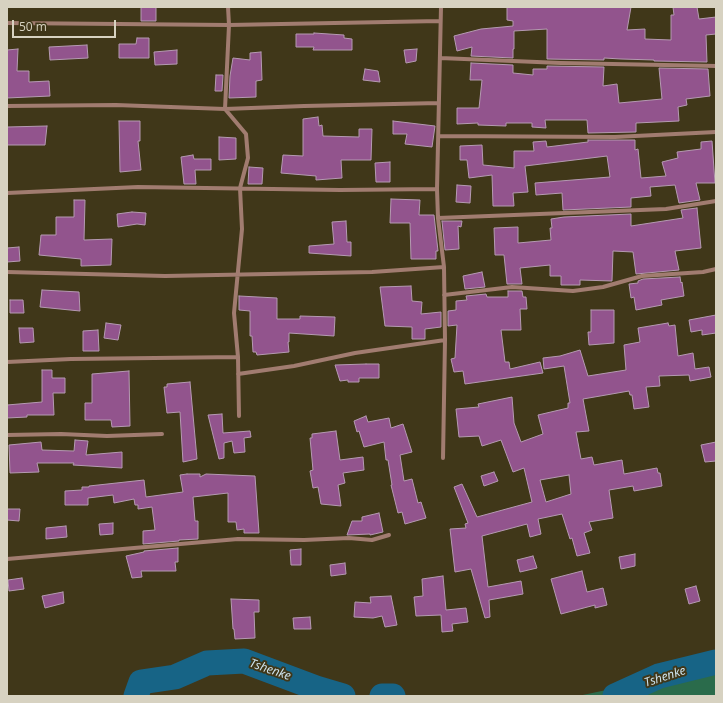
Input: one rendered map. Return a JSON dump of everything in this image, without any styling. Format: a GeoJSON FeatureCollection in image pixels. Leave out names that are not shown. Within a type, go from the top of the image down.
{"type":"FeatureCollection","features":[{"type":"Feature","properties":{"kind":"street"},"geometry":{"type":"LineString","coordinates":[[228,7],[229,25],[225,110],[246,134],[248,158],[240,188],[242,229],[234,313],[238,357],[239,416]]}},
{"type":"Feature","properties":{"kind":"street"},"geometry":{"type":"LineString","coordinates":[[441,7],[437,189],[438,218],[444,267],[445,340],[443,458]]}},
{"type":"Feature","properties":{"kind":"street"},"geometry":{"type":"LineString","coordinates":[[7,23],[229,25],[440,21]]}},
{"type":"Feature","properties":{"kind":"street"},"geometry":{"type":"LineString","coordinates":[[440,58],[561,63],[716,66]]}},
{"type":"Feature","properties":{"kind":"street"},"geometry":{"type":"LineString","coordinates":[[7,106],[116,105],[225,110],[304,106],[439,104]]}},
{"type":"Feature","properties":{"kind":"street"},"geometry":{"type":"LineString","coordinates":[[439,136],[615,138],[716,132]]}},
{"type":"Feature","properties":{"kind":"street"},"geometry":{"type":"LineString","coordinates":[[7,192],[138,187],[340,190],[437,189]]}},
{"type":"Feature","properties":{"kind":"street"},"geometry":{"type":"LineString","coordinates":[[438,218],[666,209],[716,201]]}},
{"type":"Feature","properties":{"kind":"street"},"geometry":{"type":"LineString","coordinates":[[7,272],[165,276],[372,272],[444,267]]}},
{"type":"Feature","properties":{"kind":"street"},"geometry":{"type":"LineString","coordinates":[[444,295],[512,287],[573,291],[603,287],[642,276],[703,272],[716,269]]}},
{"type":"Feature","properties":{"kind":"street"},"geometry":{"type":"LineString","coordinates":[[238,374],[294,366],[355,353],[445,340]]}},
{"type":"Feature","properties":{"kind":"street"},"geometry":{"type":"LineString","coordinates":[[7,362],[71,359],[238,357]]}},
{"type":"Feature","properties":{"kind":"street"},"geometry":{"type":"LineString","coordinates":[[7,435],[61,434],[107,436],[162,434]]}},
{"type":"Feature","properties":{"kind":"street"},"geometry":{"type":"LineString","coordinates":[[7,559],[238,539],[304,540],[349,538],[372,540],[389,535]]}},
{"type":"Feature","properties":{"kind":"green space"},"geometry":{"type":"Polygon","coordinates":[[[716,663],[716,696],[578,696],[696,671],[716,663]]]}},
{"type":"Feature","properties":{"kind":"building"},"geometry":{"type":"Polygon","coordinates":[[[141,7],[156,7],[156,21],[141,21],[141,7]]]}},
{"type":"Feature","properties":{"kind":"building"},"geometry":{"type":"Polygon","coordinates":[[[507,7],[631,7],[627,30],[645,29],[645,39],[671,40],[671,15],[674,15],[673,7],[697,7],[699,19],[716,17],[716,34],[706,35],[707,62],[604,58],[604,60],[547,59],[547,29],[514,31],[513,58],[471,56],[472,47],[457,51],[454,36],[481,29],[513,26],[513,21],[507,20],[507,7]]]}},
{"type":"Feature","properties":{"kind":"building"},"geometry":{"type":"Polygon","coordinates":[[[314,33],[344,35],[344,38],[352,39],[352,50],[313,50],[314,47],[296,47],[296,34],[314,33]]]}},
{"type":"Feature","properties":{"kind":"building"},"geometry":{"type":"Polygon","coordinates":[[[137,38],[149,38],[149,58],[119,58],[119,44],[136,44],[137,38]]]}},
{"type":"Feature","properties":{"kind":"building"},"geometry":{"type":"Polygon","coordinates":[[[87,45],[88,58],[50,60],[49,47],[87,45]]]}},
{"type":"Feature","properties":{"kind":"building"},"geometry":{"type":"Polygon","coordinates":[[[18,49],[17,71],[29,71],[29,82],[49,81],[50,96],[7,98],[7,50],[18,49]]]}},
{"type":"Feature","properties":{"kind":"building"},"geometry":{"type":"Polygon","coordinates":[[[417,49],[416,61],[406,63],[404,50],[417,49]]]}},
{"type":"Feature","properties":{"kind":"building"},"geometry":{"type":"Polygon","coordinates":[[[177,50],[177,64],[155,65],[154,52],[177,50]]]}},
{"type":"Feature","properties":{"kind":"building"},"geometry":{"type":"Polygon","coordinates":[[[261,52],[262,80],[256,81],[256,97],[229,98],[233,58],[250,60],[250,53],[261,52]]]}},
{"type":"Feature","properties":{"kind":"building"},"geometry":{"type":"Polygon","coordinates":[[[471,63],[513,65],[513,73],[533,75],[533,69],[547,69],[547,66],[604,67],[603,86],[617,84],[619,103],[662,99],[659,68],[708,69],[710,96],[686,99],[687,105],[678,107],[679,121],[636,123],[636,132],[588,133],[587,120],[545,120],[546,128],[532,127],[532,123],[506,123],[506,126],[478,125],[478,123],[457,124],[457,108],[479,108],[482,80],[470,80],[471,63]]]}},
{"type":"Feature","properties":{"kind":"building"},"geometry":{"type":"Polygon","coordinates":[[[365,69],[378,71],[380,82],[363,80],[365,69]]]}},
{"type":"Feature","properties":{"kind":"building"},"geometry":{"type":"Polygon","coordinates":[[[216,75],[223,75],[222,91],[215,91],[216,75]]]}},
{"type":"Feature","properties":{"kind":"building"},"geometry":{"type":"Polygon","coordinates":[[[318,117],[319,126],[322,125],[323,136],[359,137],[359,129],[372,129],[371,160],[341,160],[342,178],[316,180],[316,176],[281,173],[283,155],[303,156],[303,119],[318,117]]]}},
{"type":"Feature","properties":{"kind":"building"},"geometry":{"type":"Polygon","coordinates":[[[119,121],[140,121],[140,141],[138,141],[141,170],[120,172],[119,121]]]}},
{"type":"Feature","properties":{"kind":"building"},"geometry":{"type":"Polygon","coordinates":[[[393,121],[435,126],[432,147],[405,144],[407,134],[393,134],[393,121]]]}},
{"type":"Feature","properties":{"kind":"building"},"geometry":{"type":"Polygon","coordinates":[[[47,126],[45,145],[7,145],[7,127],[47,126]]]}},
{"type":"Feature","properties":{"kind":"building"},"geometry":{"type":"Polygon","coordinates":[[[219,137],[236,138],[236,159],[219,160],[219,137]]]}},
{"type":"Feature","properties":{"kind":"building"},"geometry":{"type":"Polygon","coordinates":[[[588,140],[635,140],[635,150],[638,149],[641,178],[666,176],[662,162],[678,158],[677,152],[701,149],[701,142],[712,141],[715,183],[696,183],[700,200],[679,203],[675,185],[650,187],[651,196],[631,198],[631,207],[563,210],[562,193],[536,195],[535,183],[610,177],[607,156],[525,166],[528,192],[513,193],[514,206],[493,206],[492,175],[469,178],[467,160],[460,160],[460,146],[482,145],[483,165],[514,168],[514,151],[534,151],[533,142],[546,141],[547,147],[588,142],[588,140]]]}},
{"type":"Feature","properties":{"kind":"building"},"geometry":{"type":"Polygon","coordinates":[[[193,155],[194,159],[211,159],[211,170],[195,170],[196,184],[184,184],[181,157],[193,155]]]}},
{"type":"Feature","properties":{"kind":"building"},"geometry":{"type":"Polygon","coordinates":[[[390,162],[390,182],[376,182],[375,163],[390,162]]]}},
{"type":"Feature","properties":{"kind":"building"},"geometry":{"type":"Polygon","coordinates":[[[249,167],[263,168],[262,184],[248,184],[249,167]]]}},
{"type":"Feature","properties":{"kind":"building"},"geometry":{"type":"Polygon","coordinates":[[[457,185],[471,186],[470,203],[456,202],[457,185]]]}},
{"type":"Feature","properties":{"kind":"building"},"geometry":{"type":"Polygon","coordinates":[[[391,199],[420,200],[419,215],[434,215],[438,251],[436,251],[436,259],[411,259],[410,223],[390,223],[391,199]]]}},
{"type":"Feature","properties":{"kind":"building"},"geometry":{"type":"Polygon","coordinates":[[[74,200],[85,200],[84,240],[112,239],[111,265],[81,266],[81,259],[39,255],[41,235],[56,235],[56,217],[74,217],[74,200]]]}},
{"type":"Feature","properties":{"kind":"building"},"geometry":{"type":"Polygon","coordinates":[[[697,208],[701,248],[675,251],[679,270],[636,274],[633,252],[613,251],[612,281],[580,280],[580,285],[561,285],[561,276],[550,276],[550,265],[520,268],[522,284],[507,284],[504,255],[495,255],[494,228],[518,227],[518,243],[551,240],[551,219],[631,214],[631,226],[683,218],[681,210],[697,208]]]}},
{"type":"Feature","properties":{"kind":"building"},"geometry":{"type":"Polygon","coordinates":[[[132,212],[146,213],[145,225],[137,224],[118,227],[117,214],[132,212]]]}},
{"type":"Feature","properties":{"kind":"building"},"geometry":{"type":"Polygon","coordinates":[[[346,221],[347,242],[351,242],[351,256],[309,253],[309,246],[334,244],[332,222],[346,221]]]}},
{"type":"Feature","properties":{"kind":"building"},"geometry":{"type":"Polygon","coordinates":[[[442,221],[462,221],[461,227],[458,226],[459,249],[445,250],[442,221]]]}},
{"type":"Feature","properties":{"kind":"building"},"geometry":{"type":"Polygon","coordinates":[[[19,247],[20,261],[7,262],[7,248],[19,247]]]}},
{"type":"Feature","properties":{"kind":"building"},"geometry":{"type":"Polygon","coordinates":[[[482,272],[485,287],[465,289],[463,276],[482,272]]]}},
{"type":"Feature","properties":{"kind":"building"},"geometry":{"type":"Polygon","coordinates":[[[680,277],[684,296],[661,300],[662,305],[636,310],[634,297],[631,298],[629,284],[638,283],[638,281],[643,279],[680,277]]]}},
{"type":"Feature","properties":{"kind":"building"},"geometry":{"type":"Polygon","coordinates":[[[411,286],[412,301],[422,302],[421,314],[441,312],[441,327],[425,329],[425,339],[412,339],[412,327],[385,326],[380,287],[411,286]]]}},
{"type":"Feature","properties":{"kind":"building"},"geometry":{"type":"Polygon","coordinates":[[[42,290],[79,292],[80,311],[40,307],[42,290]]]}},
{"type":"Feature","properties":{"kind":"building"},"geometry":{"type":"Polygon","coordinates":[[[508,291],[522,291],[523,297],[526,297],[527,309],[520,309],[521,330],[501,330],[505,362],[509,362],[510,369],[540,362],[543,373],[465,384],[463,371],[454,372],[451,359],[455,358],[457,325],[448,326],[448,311],[456,310],[456,301],[467,300],[466,296],[486,294],[487,297],[508,297],[508,291]]]}},
{"type":"Feature","properties":{"kind":"building"},"geometry":{"type":"Polygon","coordinates":[[[239,296],[277,298],[277,319],[300,319],[300,316],[335,317],[334,336],[289,333],[289,352],[257,355],[256,352],[253,352],[252,336],[250,336],[250,311],[239,310],[239,296]]]}},
{"type":"Feature","properties":{"kind":"building"},"geometry":{"type":"Polygon","coordinates":[[[10,300],[23,300],[24,313],[10,313],[10,300]]]}},
{"type":"Feature","properties":{"kind":"building"},"geometry":{"type":"Polygon","coordinates":[[[591,310],[614,310],[614,343],[589,345],[588,332],[591,332],[591,310]]]}},
{"type":"Feature","properties":{"kind":"building"},"geometry":{"type":"Polygon","coordinates":[[[716,315],[716,333],[702,335],[702,330],[691,332],[689,320],[716,315]]]}},
{"type":"Feature","properties":{"kind":"building"},"geometry":{"type":"Polygon","coordinates":[[[106,323],[121,325],[118,340],[104,338],[106,323]]]}},
{"type":"Feature","properties":{"kind":"building"},"geometry":{"type":"Polygon","coordinates":[[[668,323],[669,326],[675,325],[678,356],[693,353],[695,369],[709,367],[711,377],[690,381],[689,375],[659,376],[660,386],[646,387],[649,407],[634,409],[632,395],[630,395],[629,391],[583,399],[589,431],[576,432],[581,459],[592,457],[594,465],[622,460],[624,474],[657,468],[658,473],[660,473],[662,486],[634,491],[633,486],[609,490],[613,518],[589,522],[592,530],[584,533],[590,553],[577,556],[572,538],[570,539],[562,514],[538,519],[541,534],[530,537],[527,524],[482,536],[488,587],[521,581],[523,594],[489,600],[490,617],[485,618],[471,569],[455,572],[450,529],[466,528],[465,524],[468,523],[454,487],[462,484],[477,517],[532,502],[524,468],[513,472],[501,440],[482,446],[479,436],[459,437],[456,409],[479,407],[478,404],[512,397],[514,423],[521,442],[543,434],[538,415],[568,408],[568,403],[570,403],[564,366],[544,369],[543,358],[560,356],[580,350],[588,376],[626,370],[624,345],[640,342],[638,328],[668,323]],[[569,475],[540,480],[546,502],[571,494],[569,475]]]}},
{"type":"Feature","properties":{"kind":"building"},"geometry":{"type":"Polygon","coordinates":[[[19,328],[33,328],[34,342],[20,343],[19,328]]]}},
{"type":"Feature","properties":{"kind":"building"},"geometry":{"type":"Polygon","coordinates":[[[98,330],[99,351],[83,351],[83,331],[98,330]]]}},
{"type":"Feature","properties":{"kind":"building"},"geometry":{"type":"Polygon","coordinates":[[[379,364],[379,378],[359,378],[359,382],[348,382],[348,380],[340,381],[335,365],[379,364]]]}},
{"type":"Feature","properties":{"kind":"building"},"geometry":{"type":"Polygon","coordinates":[[[42,370],[52,370],[52,378],[65,378],[65,393],[53,393],[54,415],[27,415],[27,417],[7,418],[7,405],[42,402],[42,370]]]}},
{"type":"Feature","properties":{"kind":"building"},"geometry":{"type":"Polygon","coordinates":[[[129,371],[130,426],[112,427],[111,420],[85,420],[85,403],[92,403],[92,374],[129,371]]]}},
{"type":"Feature","properties":{"kind":"building"},"geometry":{"type":"Polygon","coordinates":[[[190,382],[197,459],[183,462],[180,412],[167,413],[164,387],[167,387],[167,384],[190,382]]]}},
{"type":"Feature","properties":{"kind":"building"},"geometry":{"type":"Polygon","coordinates":[[[222,414],[223,433],[250,431],[251,437],[244,438],[245,452],[234,453],[232,441],[224,443],[224,458],[219,459],[208,415],[222,414]]]}},
{"type":"Feature","properties":{"kind":"building"},"geometry":{"type":"Polygon","coordinates":[[[366,416],[368,422],[389,418],[391,428],[403,424],[412,452],[400,455],[404,481],[412,479],[418,503],[421,502],[426,518],[405,524],[402,512],[398,513],[391,485],[388,460],[386,460],[384,442],[364,447],[359,431],[357,432],[354,421],[366,416]]]}},
{"type":"Feature","properties":{"kind":"building"},"geometry":{"type":"Polygon","coordinates":[[[336,431],[340,460],[363,457],[364,470],[343,473],[345,483],[338,485],[341,506],[321,504],[318,487],[313,488],[310,471],[313,470],[310,438],[312,438],[312,434],[336,431]]]}},
{"type":"Feature","properties":{"kind":"building"},"geometry":{"type":"Polygon","coordinates":[[[75,440],[88,441],[86,455],[122,452],[122,468],[73,465],[74,463],[37,463],[39,472],[10,473],[9,445],[41,442],[42,450],[74,451],[75,440]]]}},
{"type":"Feature","properties":{"kind":"building"},"geometry":{"type":"Polygon","coordinates":[[[716,442],[716,461],[705,462],[701,445],[716,442]]]}},
{"type":"Feature","properties":{"kind":"building"},"geometry":{"type":"Polygon","coordinates":[[[494,472],[498,481],[484,486],[481,476],[494,472]]]}},
{"type":"Feature","properties":{"kind":"building"},"geometry":{"type":"Polygon","coordinates":[[[200,474],[200,477],[206,474],[255,476],[259,533],[244,533],[244,529],[237,530],[236,522],[228,522],[228,493],[193,497],[195,521],[198,521],[198,539],[143,544],[143,531],[155,530],[152,507],[138,509],[138,505],[135,505],[134,499],[114,503],[113,495],[88,498],[88,505],[65,505],[65,491],[82,490],[82,487],[89,486],[144,480],[146,497],[183,492],[180,475],[200,474]]]}},
{"type":"Feature","properties":{"kind":"building"},"geometry":{"type":"Polygon","coordinates":[[[7,509],[20,509],[19,521],[7,520],[7,509]]]}},
{"type":"Feature","properties":{"kind":"building"},"geometry":{"type":"Polygon","coordinates":[[[379,513],[383,532],[370,535],[347,535],[352,521],[362,521],[362,517],[379,513]]]}},
{"type":"Feature","properties":{"kind":"building"},"geometry":{"type":"Polygon","coordinates":[[[113,523],[113,534],[100,535],[99,524],[113,523]]]}},
{"type":"Feature","properties":{"kind":"building"},"geometry":{"type":"Polygon","coordinates":[[[66,526],[67,537],[46,539],[46,528],[66,526]]]}},
{"type":"Feature","properties":{"kind":"building"},"geometry":{"type":"Polygon","coordinates":[[[178,548],[178,562],[175,562],[176,571],[141,571],[142,577],[132,578],[126,556],[144,551],[178,548]]]}},
{"type":"Feature","properties":{"kind":"building"},"geometry":{"type":"Polygon","coordinates":[[[301,549],[301,565],[291,565],[290,550],[301,549]]]}},
{"type":"Feature","properties":{"kind":"building"},"geometry":{"type":"Polygon","coordinates":[[[635,554],[635,566],[621,569],[619,557],[635,554]]]}},
{"type":"Feature","properties":{"kind":"building"},"geometry":{"type":"Polygon","coordinates":[[[533,556],[537,568],[520,572],[517,560],[533,556]]]}},
{"type":"Feature","properties":{"kind":"building"},"geometry":{"type":"Polygon","coordinates":[[[345,563],[346,574],[331,576],[330,565],[345,563]]]}},
{"type":"Feature","properties":{"kind":"building"},"geometry":{"type":"Polygon","coordinates":[[[582,571],[587,592],[603,588],[607,605],[595,608],[595,605],[561,614],[551,579],[582,571]]]}},
{"type":"Feature","properties":{"kind":"building"},"geometry":{"type":"Polygon","coordinates":[[[443,576],[446,610],[466,608],[468,622],[452,624],[453,631],[442,632],[441,615],[416,616],[414,597],[423,596],[422,579],[443,576]]]}},
{"type":"Feature","properties":{"kind":"building"},"geometry":{"type":"Polygon","coordinates":[[[22,578],[24,589],[9,591],[8,580],[22,578]]]}},
{"type":"Feature","properties":{"kind":"building"},"geometry":{"type":"Polygon","coordinates":[[[696,586],[700,601],[689,604],[685,589],[696,586]]]}},
{"type":"Feature","properties":{"kind":"building"},"geometry":{"type":"Polygon","coordinates":[[[63,592],[64,603],[45,608],[42,596],[63,592]]]}},
{"type":"Feature","properties":{"kind":"building"},"geometry":{"type":"Polygon","coordinates":[[[391,596],[397,625],[385,627],[382,616],[373,618],[354,617],[355,602],[371,603],[370,597],[391,596]]]}},
{"type":"Feature","properties":{"kind":"building"},"geometry":{"type":"Polygon","coordinates":[[[231,599],[259,600],[259,612],[254,612],[255,638],[235,639],[231,599]]]}},
{"type":"Feature","properties":{"kind":"building"},"geometry":{"type":"Polygon","coordinates":[[[310,617],[311,629],[294,629],[293,618],[310,617]]]}},
{"type":"Feature","properties":{"kind":"waterway","name":"Tshenke"},"geometry":{"type":"LineString","coordinates":[[136,696],[141,682],[175,677],[207,663],[244,661],[316,688],[343,696]]}},
{"type":"Feature","properties":{"kind":"waterway","name":"Tshenke"},"geometry":{"type":"LineString","coordinates":[[615,696],[659,676],[716,662]]}},
{"type":"Feature","properties":{"kind":"waterway","name":"Tshenke"},"geometry":{"type":"LineString","coordinates":[[382,696],[393,696]]}}]}
